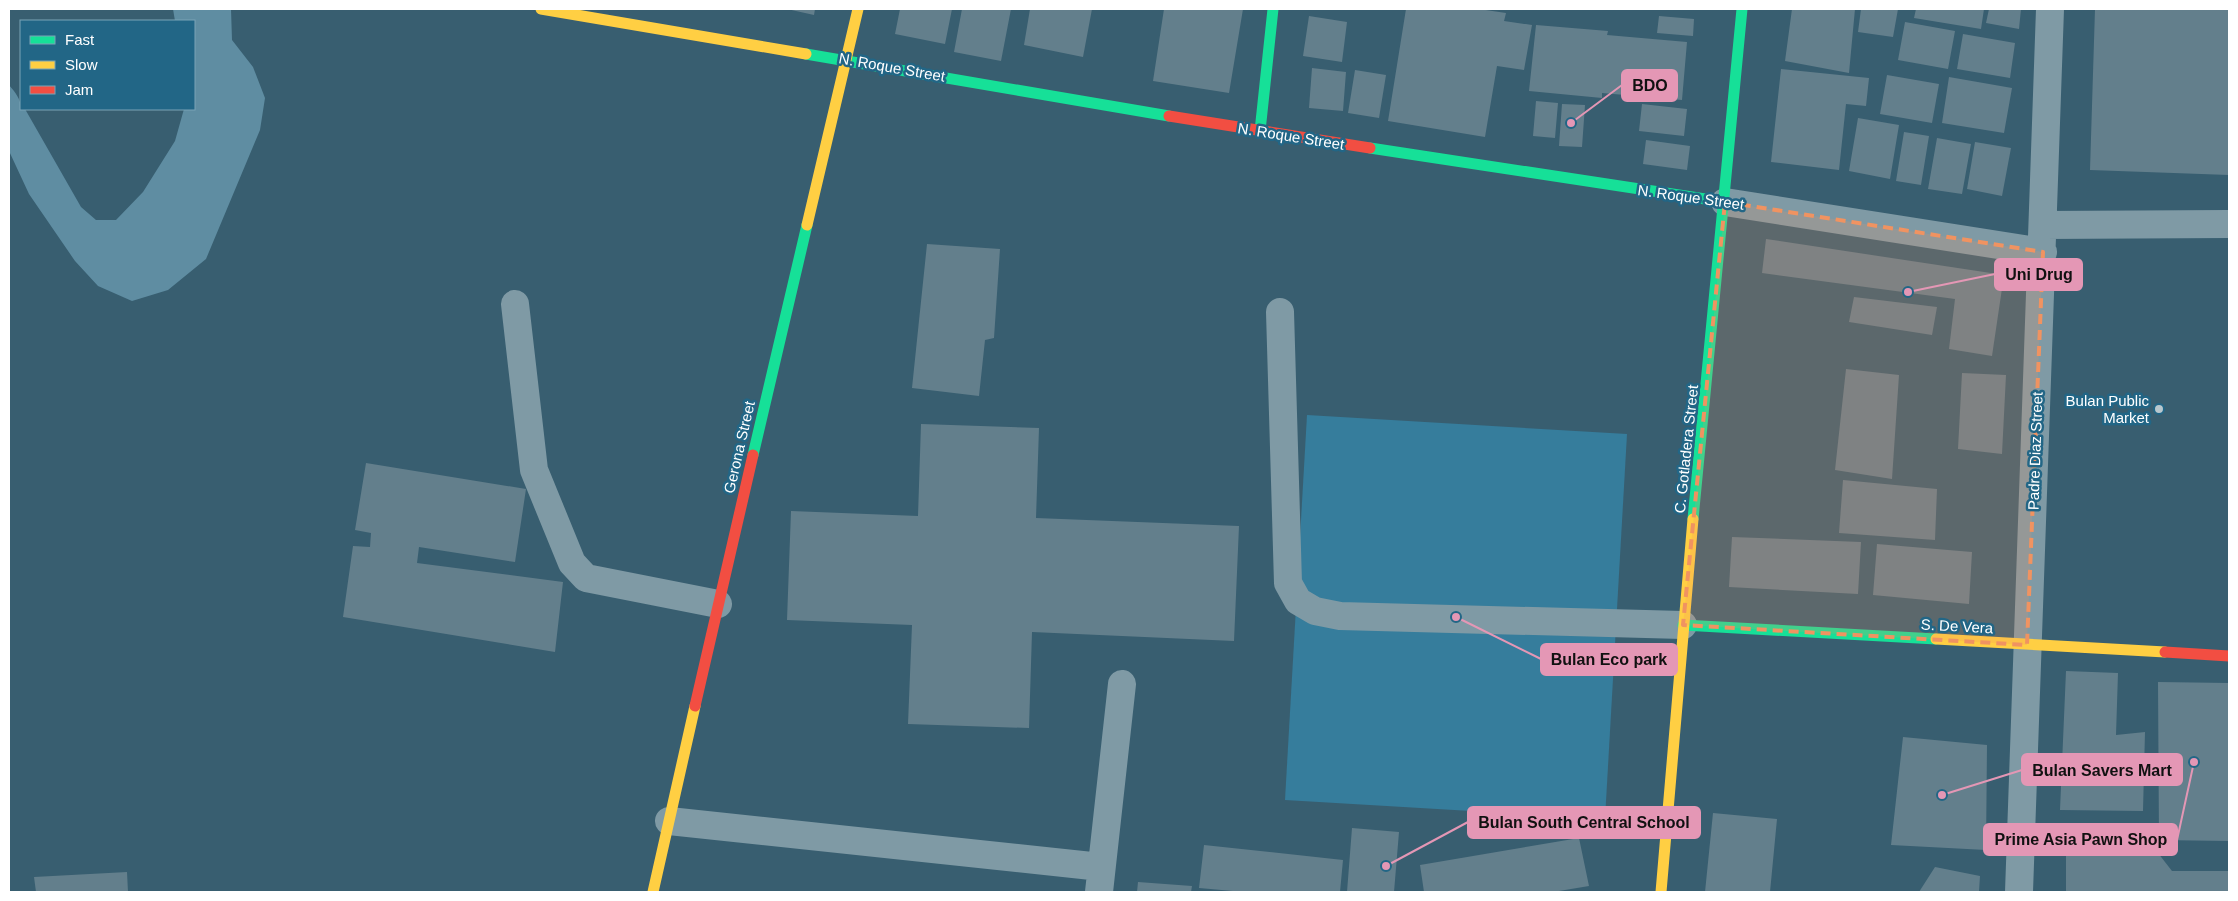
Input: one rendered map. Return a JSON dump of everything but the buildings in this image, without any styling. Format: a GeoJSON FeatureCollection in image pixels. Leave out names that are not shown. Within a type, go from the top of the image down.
{"type":"FeatureCollection","features":[{"type":"Feature","properties":{"kind":"street","name":"N. Roque Street"},"geometry":{"type":"LineString","coordinates":[[541,9],[1260,131],[2043,252]]}},
{"type":"Feature","properties":{"kind":"street","name":"Gerona Street"},"geometry":{"type":"LineString","coordinates":[[652,892],[858,9]]}},
{"type":"Feature","properties":{"kind":"street"},"geometry":{"type":"LineString","coordinates":[[1260,131],[1273,9]]}},
{"type":"Feature","properties":{"kind":"street","name":"C. Gotladera Street"},"geometry":{"type":"LineString","coordinates":[[1661,892],[1742,9]]}},
{"type":"Feature","properties":{"kind":"street","name":"Padre Diaz Street"},"geometry":{"type":"LineString","coordinates":[[2018,892],[2044,226],[2050,9]]}},
{"type":"Feature","properties":{"kind":"street"},"geometry":{"type":"LineString","coordinates":[[2044,226],[2229,224]]}},
{"type":"Feature","properties":{"kind":"street"},"geometry":{"type":"LineString","coordinates":[[515,304],[534,470],[572,563],[586,578],[718,604]]}},
{"type":"Feature","properties":{"kind":"street"},"geometry":{"type":"LineString","coordinates":[[1280,312],[1288,583],[1298,601],[1315,611],[1340,616],[1684,625]]}},
{"type":"Feature","properties":{"kind":"street","name":"S. De Vera"},"geometry":{"type":"LineString","coordinates":[[1684,625],[2229,656]]}},
{"type":"Feature","properties":{"kind":"street"},"geometry":{"type":"LineString","coordinates":[[668,821],[1100,880],[1122,684]]}},
{"type":"Feature","properties":{"kind":"highlighted area"},"geometry":{"type":"Polygon","coordinates":[[[1725,202],[2043,252],[2027,645],[1683,625],[1725,202]]]}},
{"type":"Feature","properties":{"kind":"shaded area"},"geometry":{"type":"Polygon","coordinates":[[[173,9],[231,9],[232,40],[253,67],[265,98],[260,130],[206,259],[168,290],[132,301],[98,286],[75,261],[29,194],[9,151],[9,85],[19,99],[20,110],[26,110],[81,207],[96,220],[116,220],[143,192],[175,141],[184,110],[195,110],[195,20],[175,20],[173,9]]]}},
{"type":"Feature","properties":{"kind":"shaded area"},"geometry":{"type":"Polygon","coordinates":[[[1307,415],[1627,434],[1605,819],[1285,800],[1307,415]]]}},
{"type":"Feature","properties":{"kind":"traffic: fast"},"geometry":{"type":"LineString","coordinates":[[1260,131],[1273,9]]}},
{"type":"Feature","properties":{"kind":"traffic: fast"},"geometry":{"type":"LineString","coordinates":[[1693,519],[1742,9]]}},
{"type":"Feature","properties":{"kind":"traffic: fast"},"geometry":{"type":"LineString","coordinates":[[806,54],[1169,116]]}},
{"type":"Feature","properties":{"kind":"traffic: fast"},"geometry":{"type":"LineString","coordinates":[[1370,148],[1725,202]]}},
{"type":"Feature","properties":{"kind":"traffic: fast"},"geometry":{"type":"LineString","coordinates":[[753,455],[807,225]]}},
{"type":"Feature","properties":{"kind":"traffic: fast"},"geometry":{"type":"LineString","coordinates":[[1683,625],[1936,639]]}},
{"type":"Feature","properties":{"kind":"traffic: slow"},"geometry":{"type":"LineString","coordinates":[[541,9],[806,54]]}},
{"type":"Feature","properties":{"kind":"traffic: slow"},"geometry":{"type":"LineString","coordinates":[[807,225],[858,9]]}},
{"type":"Feature","properties":{"kind":"traffic: slow"},"geometry":{"type":"LineString","coordinates":[[1661,892],[1693,519]]}},
{"type":"Feature","properties":{"kind":"traffic: slow"},"geometry":{"type":"LineString","coordinates":[[1936,639],[2165,652]]}},
{"type":"Feature","properties":{"kind":"traffic: slow"},"geometry":{"type":"LineString","coordinates":[[653,892],[695,706]]}},
{"type":"Feature","properties":{"kind":"traffic: jam"},"geometry":{"type":"LineString","coordinates":[[1169,116],[1370,148]]}},
{"type":"Feature","properties":{"kind":"traffic: jam"},"geometry":{"type":"LineString","coordinates":[[695,706],[753,455]]}},
{"type":"Feature","properties":{"kind":"traffic: jam"},"geometry":{"type":"LineString","coordinates":[[2165,652],[2229,656]]}},
{"type":"Feature","properties":{"kind":"place","name":"BDO"},"geometry":{"type":"Point","coordinates":[1571,123]}},
{"type":"Feature","properties":{"kind":"place","name":"Uni Drug"},"geometry":{"type":"Point","coordinates":[1908,292]}},
{"type":"Feature","properties":{"kind":"place","name":"Bulan Public Market"},"geometry":{"type":"Point","coordinates":[2159,409]}},
{"type":"Feature","properties":{"kind":"place","name":"Bulan Eco park"},"geometry":{"type":"Point","coordinates":[1456,617]}},
{"type":"Feature","properties":{"kind":"place","name":"Prime Asia Pawn Shop"},"geometry":{"type":"Point","coordinates":[2194,762]}},
{"type":"Feature","properties":{"kind":"place","name":"Bulan Savers Mart"},"geometry":{"type":"Point","coordinates":[1942,795]}},
{"type":"Feature","properties":{"kind":"place","name":"Bulan South Central School"},"geometry":{"type":"Point","coordinates":[1386,866]}}]}
